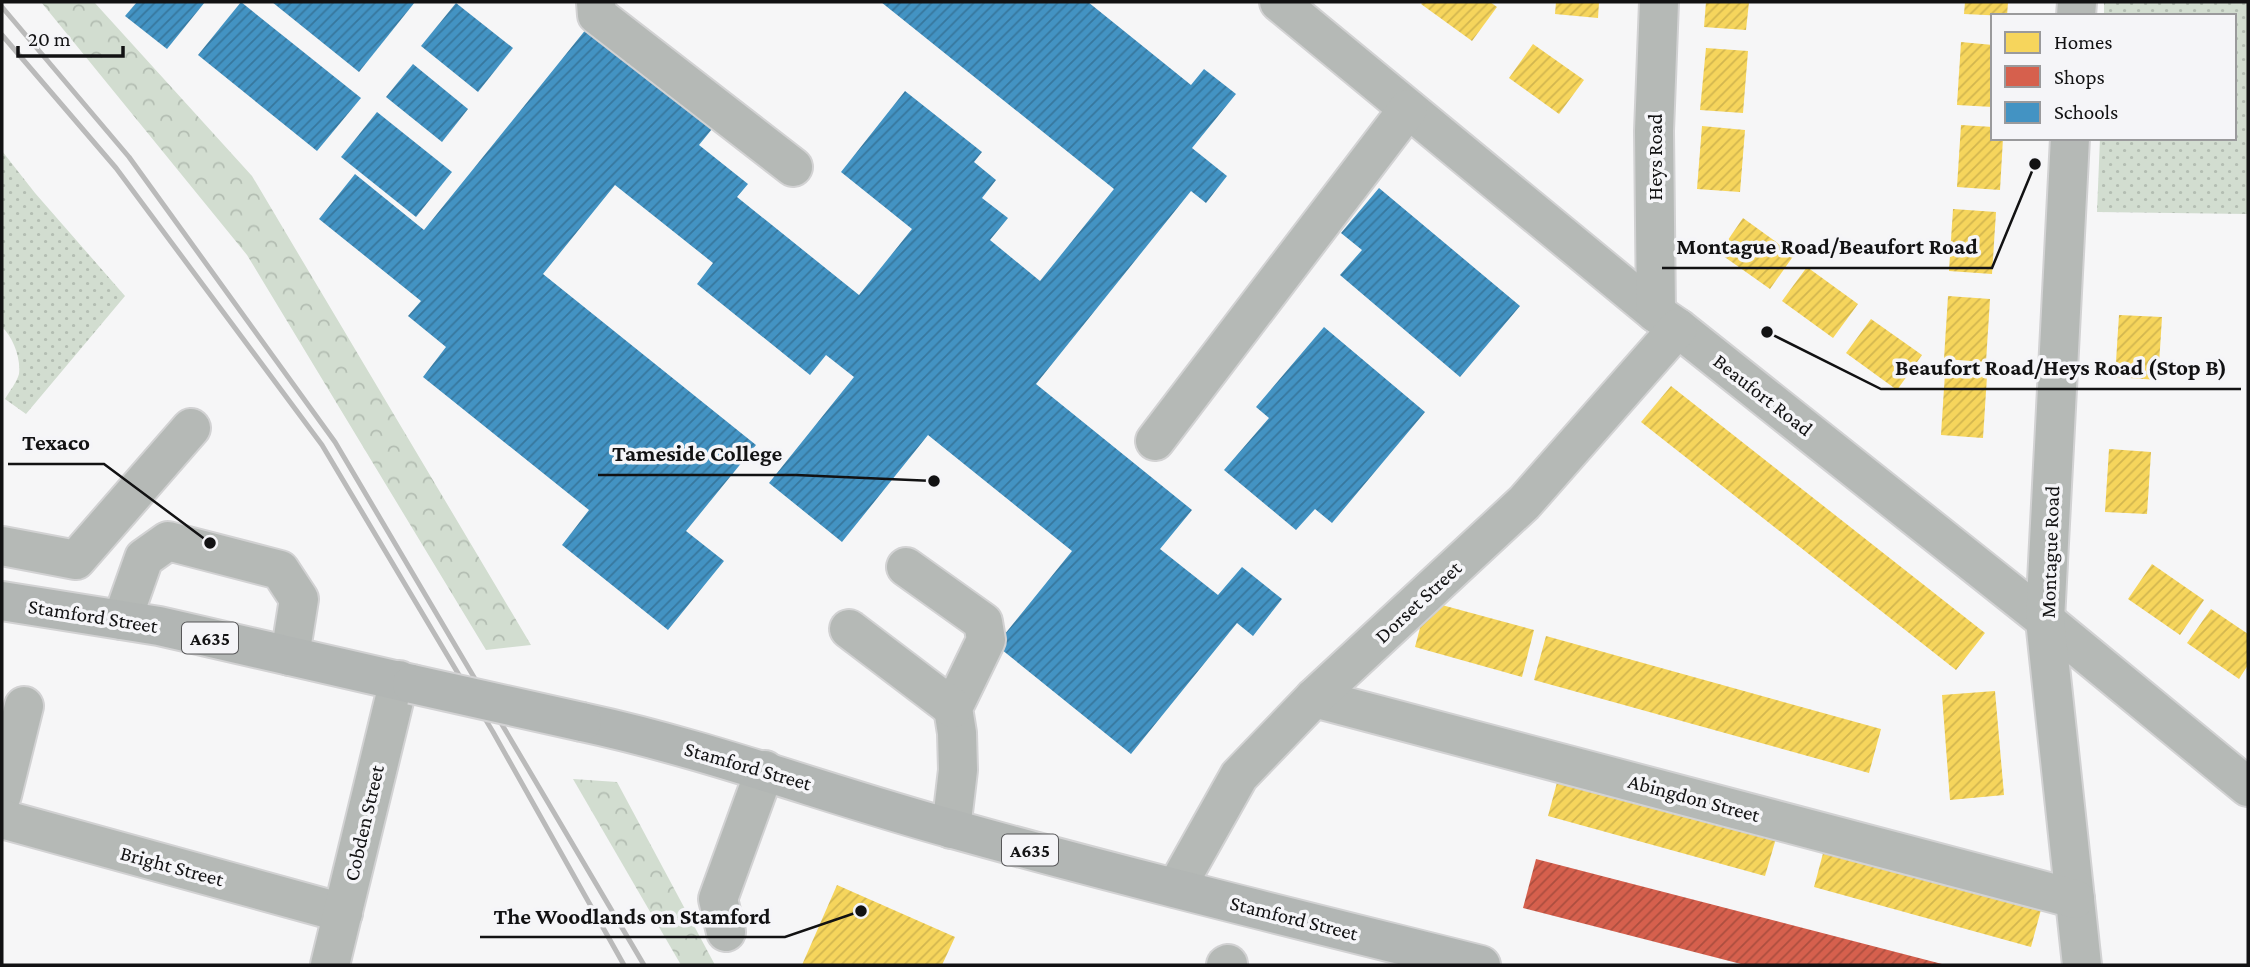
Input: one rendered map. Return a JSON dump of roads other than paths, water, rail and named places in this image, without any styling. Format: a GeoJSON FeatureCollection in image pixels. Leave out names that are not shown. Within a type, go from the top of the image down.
{"type":"FeatureCollection","features":[{"type":"Feature","properties":{"kind":"highway","name":"Stamford Street"},"geometry":{"type":"LineString","coordinates":[[3,601],[159,626],[626,731],[765,770],[951,829],[1481,965]]}},
{"type":"Feature","properties":{"kind":"street"},"geometry":{"type":"LineString","coordinates":[[596,2],[597,15],[793,167]]}},
{"type":"Feature","properties":{"kind":"street","name":"Beaufort Road"},"geometry":{"type":"LineString","coordinates":[[1279,2],[1667,320],[2045,620],[2248,787]]}},
{"type":"Feature","properties":{"kind":"street","name":"Heys Road"},"geometry":{"type":"LineString","coordinates":[[1660,2],[1654,131],[1667,320]]}},
{"type":"Feature","properties":{"kind":"street"},"geometry":{"type":"LineString","coordinates":[[1155,441],[1408,108]]}},
{"type":"Feature","properties":{"kind":"street","name":"Montague Road"},"geometry":{"type":"LineString","coordinates":[[2070,140],[2045,620],[2082,965]]}},
{"type":"Feature","properties":{"kind":"street","name":"Dorset Street"},"geometry":{"type":"LineString","coordinates":[[1176,888],[1239,776],[1314,698],[1524,503],[1667,320]]}},
{"type":"Feature","properties":{"kind":"street"},"geometry":{"type":"LineString","coordinates":[[2,547],[76,560],[191,428]]}},
{"type":"Feature","properties":{"kind":"street"},"geometry":{"type":"LineString","coordinates":[[122,620],[144,558],[169,541],[279,570],[299,599],[290,656]]}},
{"type":"Feature","properties":{"kind":"street"},"geometry":{"type":"LineString","coordinates":[[906,566],[983,622],[986,640],[953,708],[958,770],[951,829]]}},
{"type":"Feature","properties":{"kind":"street"},"geometry":{"type":"LineString","coordinates":[[849,629],[953,708]]}},
{"type":"Feature","properties":{"kind":"street","name":"Cobden Street"},"geometry":{"type":"LineString","coordinates":[[330,965],[405,682]]}},
{"type":"Feature","properties":{"kind":"street","name":"Abingdon Street"},"geometry":{"type":"LineString","coordinates":[[1314,698],[2075,899]]}},
{"type":"Feature","properties":{"kind":"street"},"geometry":{"type":"LineString","coordinates":[[2,795],[24,706]]}},
{"type":"Feature","properties":{"kind":"street"},"geometry":{"type":"LineString","coordinates":[[726,932],[718,899],[765,770]]}},
{"type":"Feature","properties":{"kind":"street","name":"Bright Street"},"geometry":{"type":"LineString","coordinates":[[2,819],[343,913]]}},
{"type":"Feature","properties":{"kind":"railway"},"geometry":{"type":"LineString","coordinates":[[2,7],[129,157],[335,442],[644,965]]}},
{"type":"Feature","properties":{"kind":"railway"},"geometry":{"type":"LineString","coordinates":[[2,35],[116,168],[322,445],[493,732],[624,965]]}},
{"type":"Feature","properties":{"kind":"place","name":"Montague Road/Beaufort Road"},"geometry":{"type":"Point","coordinates":[2035,164]}},
{"type":"Feature","properties":{"kind":"place","name":"Beaufort Road/Heys Road (Stop B)"},"geometry":{"type":"Point","coordinates":[1767,332]}},
{"type":"Feature","properties":{"kind":"place","name":"Tameside College"},"geometry":{"type":"Point","coordinates":[934,481]}},
{"type":"Feature","properties":{"kind":"place","name":"Texaco"},"geometry":{"type":"Point","coordinates":[210,543]}},
{"type":"Feature","properties":{"kind":"place","name":"The Woodlands on Stamford"},"geometry":{"type":"Point","coordinates":[861,911]}}]}
